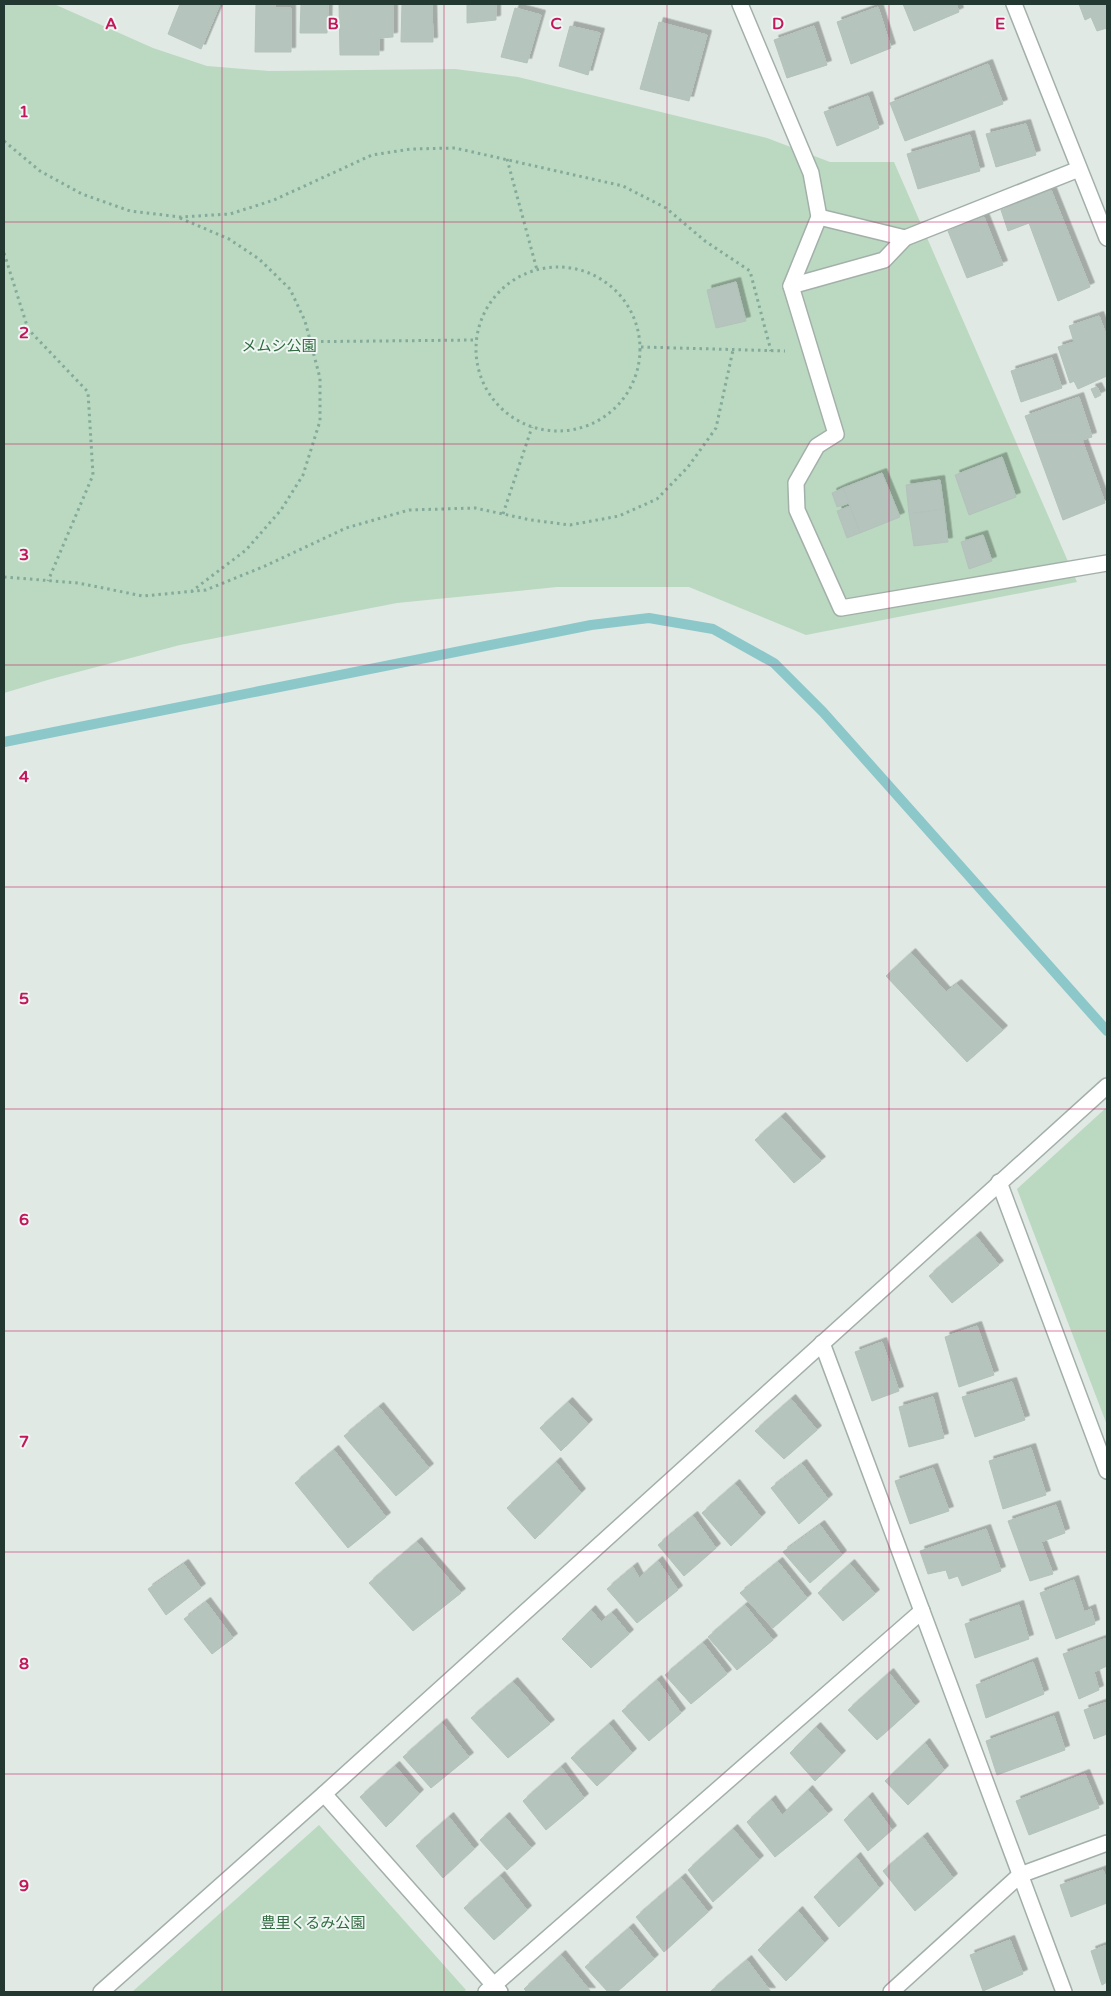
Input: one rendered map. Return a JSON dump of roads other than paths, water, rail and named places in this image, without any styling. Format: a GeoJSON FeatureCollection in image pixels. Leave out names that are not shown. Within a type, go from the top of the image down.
{"type":"FeatureCollection","features":[{"type":"Feature","properties":{"kind":"street"},"geometry":{"type":"LineString","coordinates":[[740,4],[811,173],[819,217],[791,286],[809,351],[836,434],[817,446],[796,483],[797,510],[840,608],[1107,563]]}},
{"type":"Feature","properties":{"kind":"street"},"geometry":{"type":"LineString","coordinates":[[1014,4],[1107,238]]}},
{"type":"Feature","properties":{"kind":"street"},"geometry":{"type":"LineString","coordinates":[[791,286],[884,260],[905,238],[1079,169]]}},
{"type":"Feature","properties":{"kind":"street"},"geometry":{"type":"LineString","coordinates":[[819,217],[905,238]]}},
{"type":"Feature","properties":{"kind":"street"},"geometry":{"type":"LineString","coordinates":[[101,1992],[324,1794],[1107,1086]]}},
{"type":"Feature","properties":{"kind":"street"},"geometry":{"type":"LineString","coordinates":[[999,1182],[1107,1471]]}},
{"type":"Feature","properties":{"kind":"street"},"geometry":{"type":"LineString","coordinates":[[822,1343],[1064,1992]]}},
{"type":"Feature","properties":{"kind":"street"},"geometry":{"type":"LineString","coordinates":[[324,1794],[493,1990],[922,1610]]}},
{"type":"Feature","properties":{"kind":"street"},"geometry":{"type":"LineString","coordinates":[[891,1992],[1020,1875],[1107,1843]]}},
{"type":"Feature","properties":{"kind":"waterway"},"geometry":{"type":"LineString","coordinates":[[4,742],[591,625],[649,618],[713,629],[774,663],[823,712],[1107,1031]]}},
{"type":"Feature","properties":{"kind":"park label","name":"メムシ公園"},"geometry":{"type":"Point","coordinates":[279,346]}},
{"type":"Feature","properties":{"kind":"park label","name":"豊里くるみ公園"},"geometry":{"type":"Point","coordinates":[313,1923]}}]}
